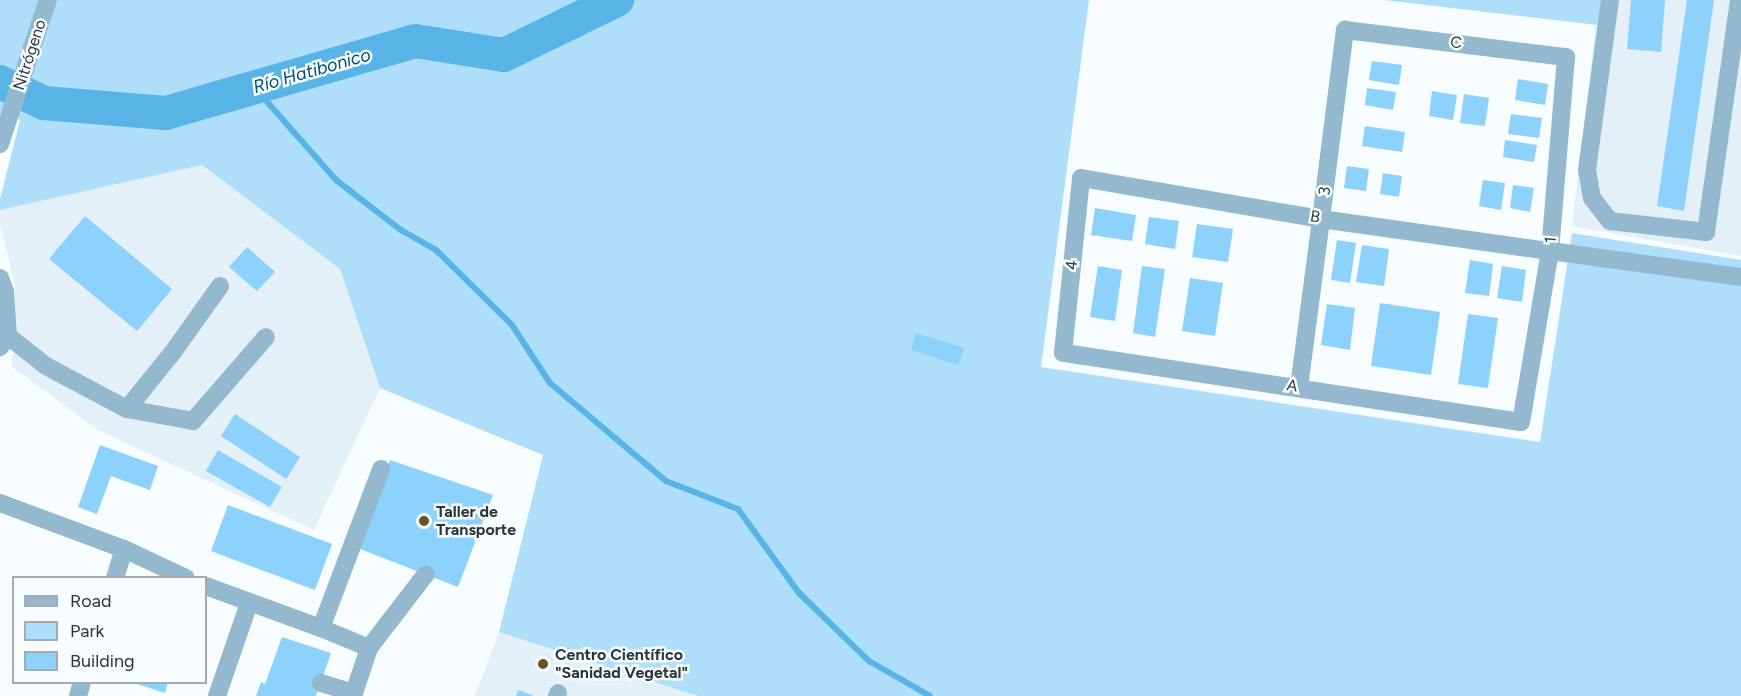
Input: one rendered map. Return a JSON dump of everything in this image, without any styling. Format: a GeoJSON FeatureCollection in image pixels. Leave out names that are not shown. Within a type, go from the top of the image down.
{"type":"FeatureCollection","features":[{"type":"Feature","properties":{"kind":"street","name":"Nitrógeno"},"geometry":{"type":"LineString","coordinates":[[0,144],[48,0]]}},
{"type":"Feature","properties":{"kind":"street"},"geometry":{"type":"LineString","coordinates":[[1610,0],[1587,170],[1592,198],[1610,221],[1706,232],[1739,0]]}},
{"type":"Feature","properties":{"kind":"street","name":"C"},"geometry":{"type":"LineString","coordinates":[[1345,30],[1566,57]]}},
{"type":"Feature","properties":{"kind":"street","name":"3"},"geometry":{"type":"LineString","coordinates":[[1299,387],[1345,30]]}},
{"type":"Feature","properties":{"kind":"street","name":"1"},"geometry":{"type":"LineString","coordinates":[[1521,422],[1550,250],[1566,57]]}},
{"type":"Feature","properties":{"kind":"street","name":"B"},"geometry":{"type":"LineString","coordinates":[[1081,178],[1321,219],[1741,277]]}},
{"type":"Feature","properties":{"kind":"street","name":"4"},"geometry":{"type":"LineString","coordinates":[[1063,352],[1081,178]]}},
{"type":"Feature","properties":{"kind":"street"},"geometry":{"type":"LineString","coordinates":[[0,278],[5,292],[4,342],[127,409],[193,422],[266,337]]}},
{"type":"Feature","properties":{"kind":"street"},"geometry":{"type":"LineString","coordinates":[[127,409],[173,352],[220,286]]}},
{"type":"Feature","properties":{"kind":"street","name":"A"},"geometry":{"type":"LineString","coordinates":[[1063,352],[1521,422]]}},
{"type":"Feature","properties":{"kind":"street"},"geometry":{"type":"LineString","coordinates":[[321,628],[381,469]]}},
{"type":"Feature","properties":{"kind":"street"},"geometry":{"type":"LineString","coordinates":[[0,503],[124,549],[182,576]]}},
{"type":"Feature","properties":{"kind":"street"},"geometry":{"type":"LineString","coordinates":[[116,576],[124,549]]}},
{"type":"Feature","properties":{"kind":"street"},"geometry":{"type":"LineString","coordinates":[[321,683],[354,694],[369,648],[426,574]]}},
{"type":"Feature","properties":{"kind":"street"},"geometry":{"type":"LineString","coordinates":[[207,586],[369,648]]}},
{"type":"Feature","properties":{"kind":"street"},"geometry":{"type":"LineString","coordinates":[[217,696],[249,603]]}},
{"type":"Feature","properties":{"kind":"shaded area"},"geometry":{"type":"Polygon","coordinates":[[[1599,0],[1741,0],[1741,256],[1572,226],[1599,0]]]}},
{"type":"Feature","properties":{"kind":"shaded area"},"geometry":{"type":"Polygon","coordinates":[[[202,165],[340,269],[380,388],[314,530],[98,430],[12,367],[15,285],[0,224],[0,210],[202,165]]]}},
{"type":"Feature","properties":{"kind":"shaded area","name":"Centro Científico \"Sanidad Vegetal\""},"geometry":{"type":"Polygon","coordinates":[[[499,632],[698,696],[475,696],[499,632]]]}},
{"type":"Feature","properties":{"kind":"green space"},"geometry":{"type":"Polygon","coordinates":[[[0,0],[1089,0],[1041,367],[1540,442],[1572,233],[1741,260],[1741,696],[698,696],[499,632],[543,455],[380,388],[340,269],[202,165],[0,210],[0,199],[20,120],[0,113],[0,0]]]}},
{"type":"Feature","properties":{"kind":"green space"},"geometry":{"type":"Polygon","coordinates":[[[1384,0],[1608,0],[1606,26],[1384,0]]]}},
{"type":"Feature","properties":{"kind":"building"},"geometry":{"type":"Polygon","coordinates":[[[1631,0],[1665,0],[1661,52],[1627,49],[1631,0]]]}},
{"type":"Feature","properties":{"kind":"building"},"geometry":{"type":"Polygon","coordinates":[[[1687,0],[1714,0],[1684,211],[1657,206],[1687,0]]]}},
{"type":"Feature","properties":{"kind":"building"},"geometry":{"type":"Polygon","coordinates":[[[1372,61],[1402,65],[1399,85],[1369,80],[1372,61]]]}},
{"type":"Feature","properties":{"kind":"building"},"geometry":{"type":"Polygon","coordinates":[[[1518,79],[1548,84],[1545,105],[1515,100],[1518,79]]]}},
{"type":"Feature","properties":{"kind":"building"},"geometry":{"type":"Polygon","coordinates":[[[1367,88],[1396,92],[1393,110],[1365,105],[1367,88]]]}},
{"type":"Feature","properties":{"kind":"building"},"geometry":{"type":"Polygon","coordinates":[[[1432,91],[1457,95],[1453,120],[1429,116],[1432,91]]]}},
{"type":"Feature","properties":{"kind":"building"},"geometry":{"type":"Polygon","coordinates":[[[1464,94],[1489,98],[1485,126],[1460,123],[1464,94]]]}},
{"type":"Feature","properties":{"kind":"building"},"geometry":{"type":"Polygon","coordinates":[[[1511,114],[1542,118],[1539,138],[1508,134],[1511,114]]]}},
{"type":"Feature","properties":{"kind":"building"},"geometry":{"type":"Polygon","coordinates":[[[1365,126],[1405,132],[1402,152],[1362,146],[1365,126]]]}},
{"type":"Feature","properties":{"kind":"building"},"geometry":{"type":"Polygon","coordinates":[[[1505,140],[1537,145],[1534,162],[1503,157],[1505,140]]]}},
{"type":"Feature","properties":{"kind":"building"},"geometry":{"type":"Polygon","coordinates":[[[1347,166],[1369,169],[1366,191],[1344,188],[1347,166]]]}},
{"type":"Feature","properties":{"kind":"building"},"geometry":{"type":"Polygon","coordinates":[[[1383,173],[1402,176],[1399,197],[1380,194],[1383,173]]]}},
{"type":"Feature","properties":{"kind":"building"},"geometry":{"type":"Polygon","coordinates":[[[1483,180],[1505,183],[1501,210],[1479,206],[1483,180]]]}},
{"type":"Feature","properties":{"kind":"building"},"geometry":{"type":"Polygon","coordinates":[[[1513,185],[1534,188],[1530,212],[1510,208],[1513,185]]]}},
{"type":"Feature","properties":{"kind":"building"},"geometry":{"type":"Polygon","coordinates":[[[1095,208],[1136,215],[1132,241],[1091,235],[1095,208]]]}},
{"type":"Feature","properties":{"kind":"building"},"geometry":{"type":"Polygon","coordinates":[[[85,216],[172,289],[137,331],[49,259],[85,216]]]}},
{"type":"Feature","properties":{"kind":"building"},"geometry":{"type":"Polygon","coordinates":[[[1149,217],[1179,221],[1175,249],[1145,244],[1149,217]]]}},
{"type":"Feature","properties":{"kind":"building"},"geometry":{"type":"Polygon","coordinates":[[[1197,224],[1233,229],[1228,262],[1192,257],[1197,224]]]}},
{"type":"Feature","properties":{"kind":"building"},"geometry":{"type":"Polygon","coordinates":[[[1337,240],[1356,243],[1350,283],[1331,280],[1337,240]]]}},
{"type":"Feature","properties":{"kind":"building"},"geometry":{"type":"Polygon","coordinates":[[[1362,245],[1389,249],[1384,286],[1356,282],[1362,245]]]}},
{"type":"Feature","properties":{"kind":"building"},"geometry":{"type":"Polygon","coordinates":[[[247,247],[275,272],[257,291],[229,267],[247,247]]]}},
{"type":"Feature","properties":{"kind":"building"},"geometry":{"type":"Polygon","coordinates":[[[1470,260],[1493,264],[1489,296],[1465,293],[1470,260]]]}},
{"type":"Feature","properties":{"kind":"building"},"geometry":{"type":"Polygon","coordinates":[[[1098,266],[1122,270],[1115,321],[1090,317],[1098,266]]]}},
{"type":"Feature","properties":{"kind":"building"},"geometry":{"type":"Polygon","coordinates":[[[1142,266],[1165,269],[1155,337],[1133,333],[1142,266]]]}},
{"type":"Feature","properties":{"kind":"building"},"geometry":{"type":"Polygon","coordinates":[[[1502,266],[1526,270],[1522,302],[1497,298],[1502,266]]]}},
{"type":"Feature","properties":{"kind":"building"},"geometry":{"type":"Polygon","coordinates":[[[1190,278],[1223,283],[1215,336],[1182,331],[1190,278]]]}},
{"type":"Feature","properties":{"kind":"building"},"geometry":{"type":"Polygon","coordinates":[[[1380,303],[1440,312],[1431,375],[1371,366],[1380,303]]]}},
{"type":"Feature","properties":{"kind":"building"},"geometry":{"type":"Polygon","coordinates":[[[1327,304],[1355,308],[1350,350],[1321,345],[1327,304]]]}},
{"type":"Feature","properties":{"kind":"building"},"geometry":{"type":"Polygon","coordinates":[[[1468,314],[1498,318],[1488,388],[1458,384],[1468,314]]]}},
{"type":"Feature","properties":{"kind":"building"},"geometry":{"type":"Polygon","coordinates":[[[916,333],[964,348],[958,365],[911,350],[916,333]]]}},
{"type":"Feature","properties":{"kind":"building"},"geometry":{"type":"Polygon","coordinates":[[[235,414],[300,457],[286,479],[221,436],[235,414]]]}},
{"type":"Feature","properties":{"kind":"building"},"geometry":{"type":"Polygon","coordinates":[[[100,445],[158,466],[150,490],[111,476],[97,514],[78,507],[100,445]]]}},
{"type":"Feature","properties":{"kind":"building"},"geometry":{"type":"Polygon","coordinates":[[[218,450],[282,487],[270,507],[206,471],[218,450]]]}},
{"type":"Feature","properties":{"kind":"building","name":"Taller de Transporte"},"geometry":{"type":"Polygon","coordinates":[[[390,460],[493,495],[458,587],[355,547],[390,460]]]}},
{"type":"Feature","properties":{"kind":"building"},"geometry":{"type":"Polygon","coordinates":[[[228,505],[332,544],[315,590],[211,551],[228,505]]]}},
{"type":"Feature","properties":{"kind":"building"},"geometry":{"type":"Polygon","coordinates":[[[282,637],[331,653],[316,696],[256,696],[261,682],[265,684],[282,637]]]}},
{"type":"Feature","properties":{"kind":"building"},"geometry":{"type":"Polygon","coordinates":[[[137,684],[167,684],[165,693],[137,684]]]}},
{"type":"Feature","properties":{"kind":"building"},"geometry":{"type":"Polygon","coordinates":[[[518,690],[534,696],[516,696],[518,690]]]}},
{"type":"Feature","properties":{"kind":"waterway","name":"Río Hatibonico"},"geometry":{"type":"LineString","coordinates":[[0,82],[44,103],[166,113],[415,41],[504,55],[617,0]]}},
{"type":"Feature","properties":{"kind":"waterway"},"geometry":{"type":"LineString","coordinates":[[254,87],[336,180],[401,230],[436,250],[512,325],[550,383],[666,481],[738,509],[799,593],[869,661],[930,696]]}},
{"type":"Feature","properties":{"kind":"place","name":"Taller de Transporte"},"geometry":{"type":"Point","coordinates":[424,521]}},
{"type":"Feature","properties":{"kind":"place","name":"Centro Científico \"Sanidad Vegetal\""},"geometry":{"type":"Point","coordinates":[543,664]}}]}
